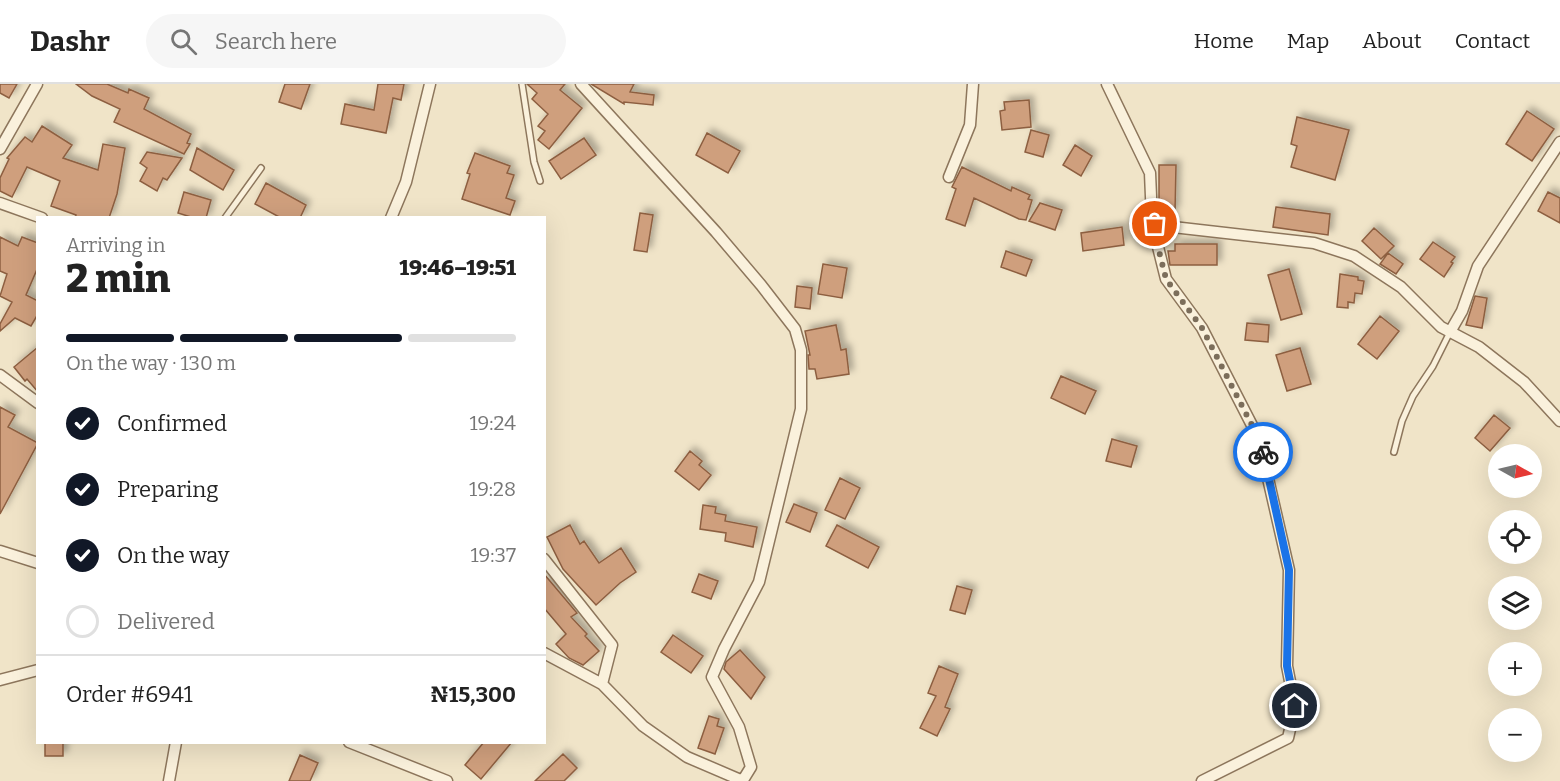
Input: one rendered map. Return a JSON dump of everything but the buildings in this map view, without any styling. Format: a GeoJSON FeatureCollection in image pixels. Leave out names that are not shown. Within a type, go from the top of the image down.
{"type":"FeatureCollection","features":[{"type":"Feature","properties":{"kind":"street"},"geometry":{"type":"LineString","coordinates":[[0,149],[37,84]]}},
{"type":"Feature","properties":{"kind":"street"},"geometry":{"type":"LineString","coordinates":[[392,216],[406,182],[430,84]]}},
{"type":"Feature","properties":{"kind":"street"},"geometry":{"type":"LineString","coordinates":[[546,654],[602,684],[643,726],[687,757],[743,781],[751,767],[739,727],[712,676],[759,582],[801,410],[801,350],[795,329],[716,231],[581,84]]}},
{"type":"Feature","properties":{"kind":"street"},"geometry":{"type":"LineString","coordinates":[[950,177],[970,125],[973,84]]}},
{"type":"Feature","properties":{"kind":"street"},"geometry":{"type":"LineString","coordinates":[[1107,84],[1150,173],[1152,220],[1159,227],[1158,247],[1166,279],[1202,328],[1259,439],[1289,570],[1287,666],[1295,706],[1288,738],[1202,781]]}},
{"type":"Feature","properties":{"kind":"street"},"geometry":{"type":"LineString","coordinates":[[1450,332],[1462,312],[1478,266],[1560,142]]}},
{"type":"Feature","properties":{"kind":"street"},"geometry":{"type":"LineString","coordinates":[[0,203],[36,216]]}},
{"type":"Feature","properties":{"kind":"street"},"geometry":{"type":"LineString","coordinates":[[1159,227],[1173,226],[1314,243],[1354,256],[1401,287],[1441,327],[1479,347],[1524,382],[1560,421]]}},
{"type":"Feature","properties":{"kind":"street"},"geometry":{"type":"LineString","coordinates":[[0,375],[36,402]]}},
{"type":"Feature","properties":{"kind":"street"},"geometry":{"type":"LineString","coordinates":[[0,551],[36,562]]}},
{"type":"Feature","properties":{"kind":"street"},"geometry":{"type":"LineString","coordinates":[[546,562],[612,645],[602,684]]}},
{"type":"Feature","properties":{"kind":"street"},"geometry":{"type":"LineString","coordinates":[[0,680],[36,671]]}},
{"type":"Feature","properties":{"kind":"street"},"geometry":{"type":"LineString","coordinates":[[169,781],[176,744]]}},
{"type":"Feature","properties":{"kind":"street"},"geometry":{"type":"LineString","coordinates":[[354,744],[447,781]]}},
{"type":"Feature","properties":{"kind":"lane"},"geometry":{"type":"LineString","coordinates":[[522,84],[534,162],[540,181]]}},
{"type":"Feature","properties":{"kind":"lane"},"geometry":{"type":"LineString","coordinates":[[226,216],[261,168]]}},
{"type":"Feature","properties":{"kind":"lane"},"geometry":{"type":"LineString","coordinates":[[1394,452],[1402,421],[1413,396],[1433,366],[1450,332]]}},
{"type":"Feature","properties":{"kind":"way so far"},"geometry":{"type":"LineString","coordinates":[[1155,224],[1159,227],[1158,247],[1166,279],[1202,328],[1259,439],[1263,452]]}},
{"type":"Feature","properties":{"kind":"route"},"geometry":{"type":"LineString","coordinates":[[1263,452],[1289,570],[1287,666],[1295,706]]}}]}
